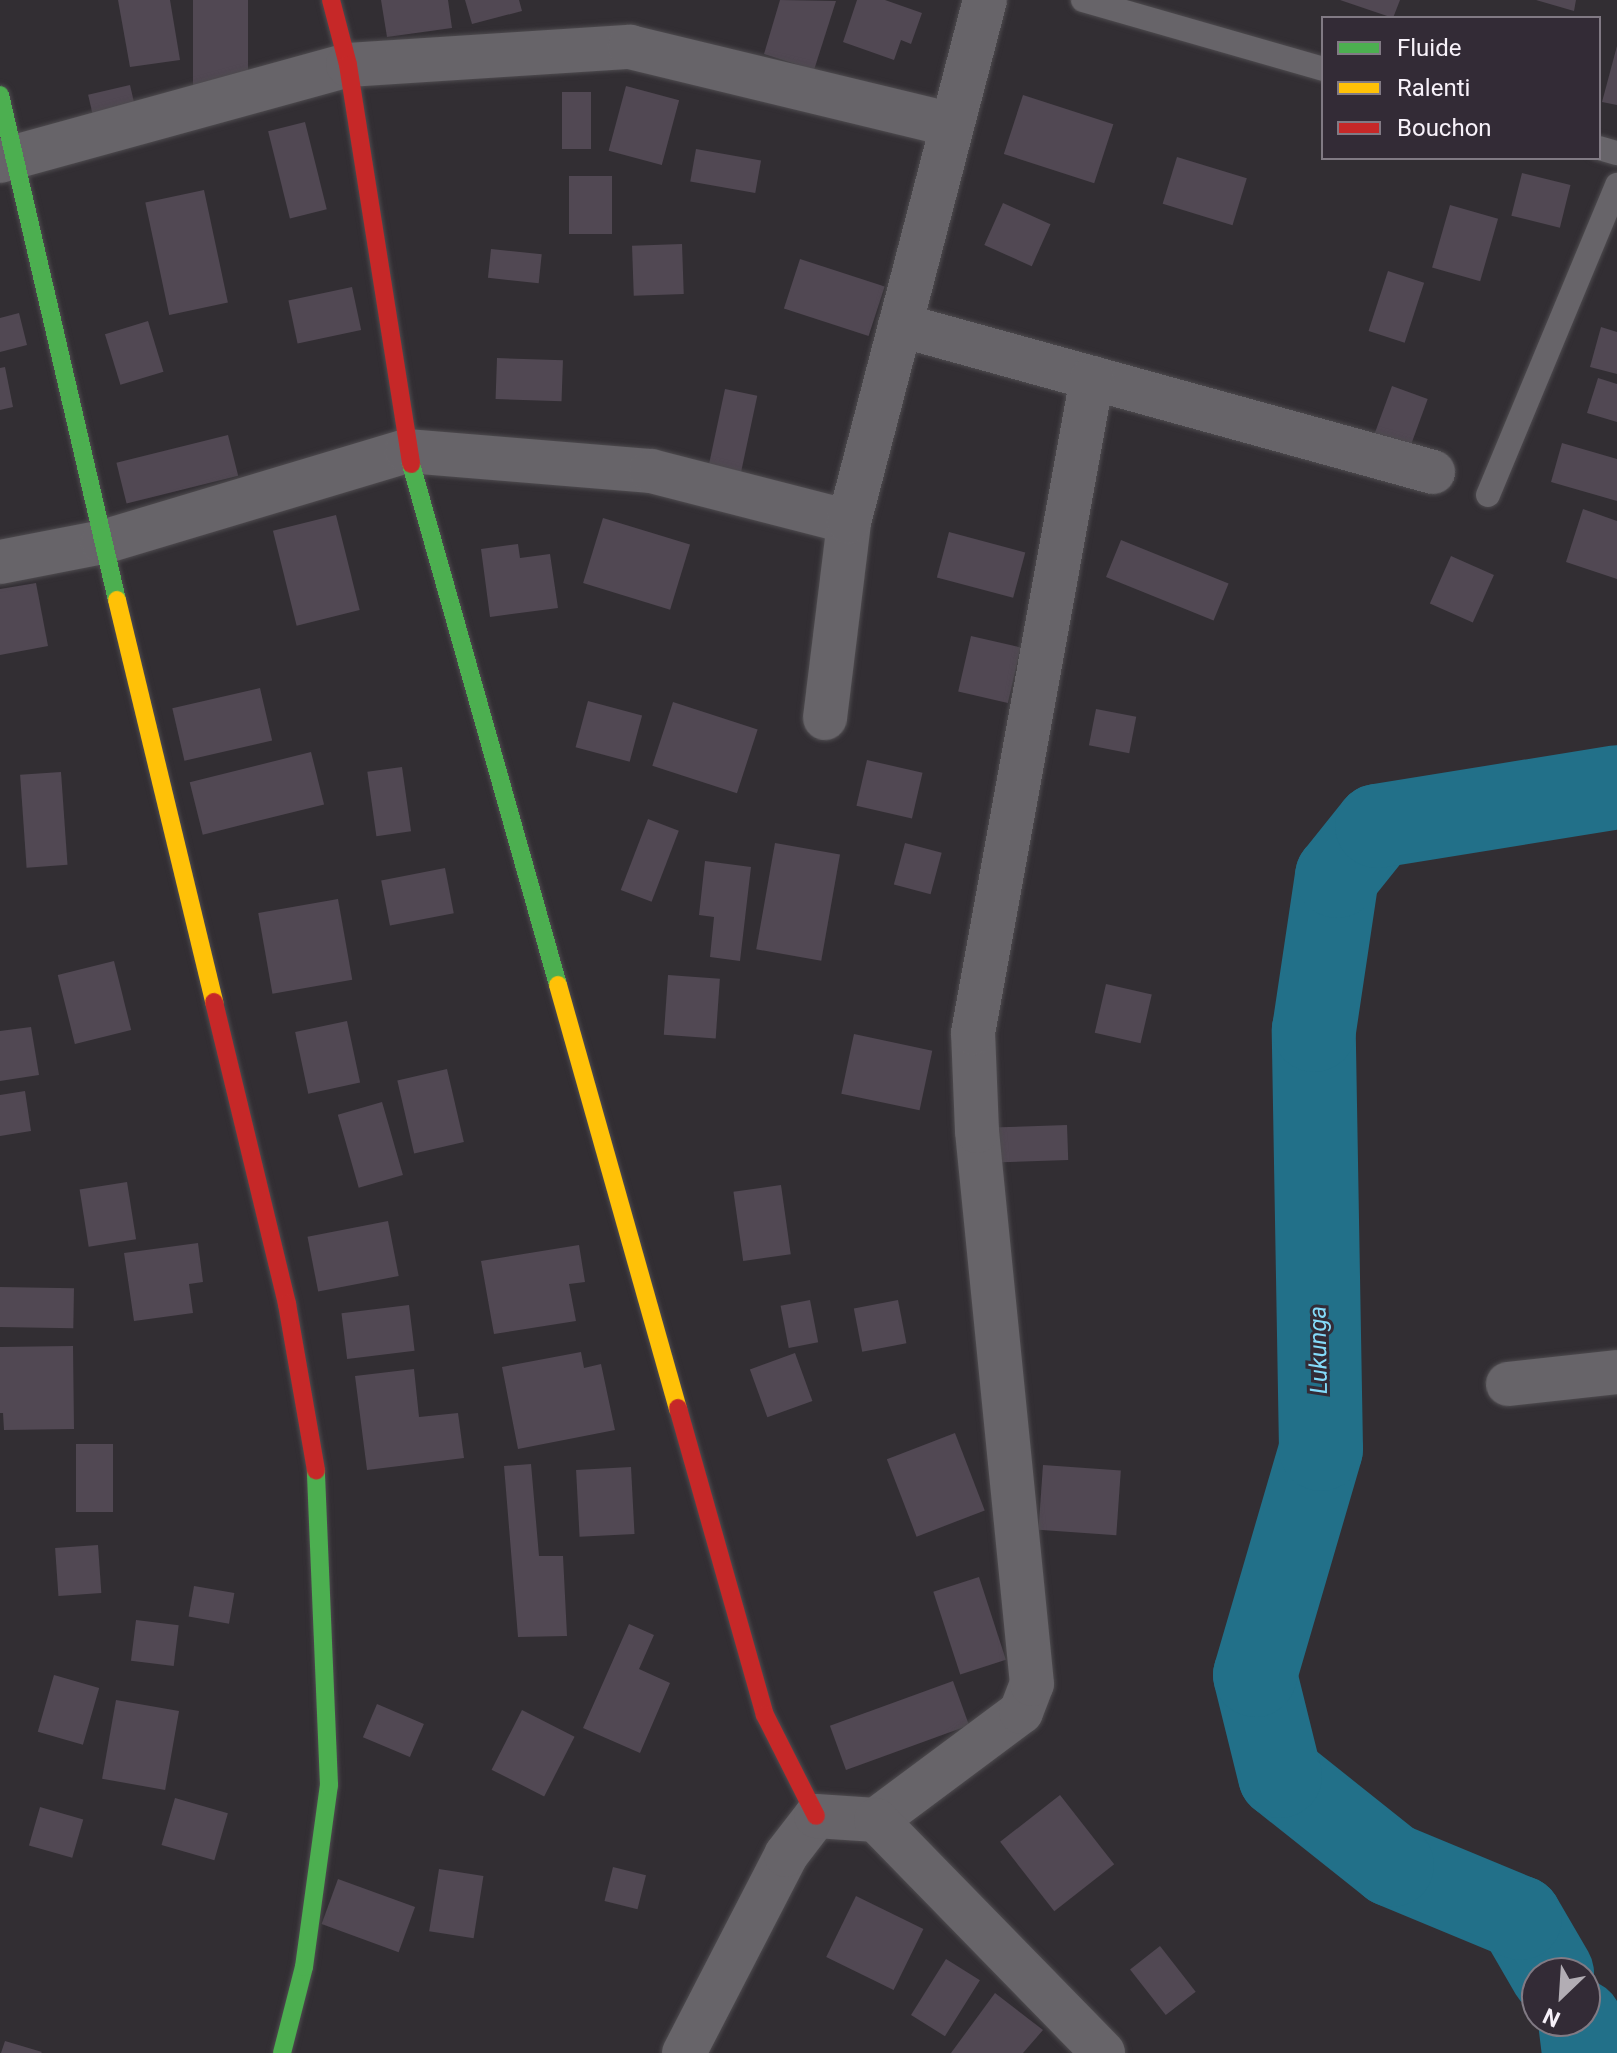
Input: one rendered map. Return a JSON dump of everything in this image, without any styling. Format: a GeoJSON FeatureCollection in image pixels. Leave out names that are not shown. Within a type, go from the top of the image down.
{"type":"FeatureCollection","features":[{"type":"Feature","properties":{"kind":"street"},"geometry":{"type":"LineString","coordinates":[[331,0],[348,65],[407,451],[765,1715],[816,1816]]}},
{"type":"Feature","properties":{"kind":"street"},"geometry":{"type":"LineString","coordinates":[[825,718],[849,522],[985,0]]}},
{"type":"Feature","properties":{"kind":"street"},"geometry":{"type":"LineString","coordinates":[[7,160],[348,65],[630,47],[952,125]]}},
{"type":"Feature","properties":{"kind":"street"},"geometry":{"type":"LineString","coordinates":[[0,95],[7,160],[103,542],[287,1304],[320,1491],[329,1785],[304,1967],[282,2053]]}},
{"type":"Feature","properties":{"kind":"street"},"geometry":{"type":"LineString","coordinates":[[900,325],[1433,472]]}},
{"type":"Feature","properties":{"kind":"street"},"geometry":{"type":"LineString","coordinates":[[816,1816],[876,1820],[1021,1712],[1032,1684],[977,1131],[973,1033],[1092,378]]}},
{"type":"Feature","properties":{"kind":"street"},"geometry":{"type":"LineString","coordinates":[[0,562],[103,542],[407,451],[651,471],[849,522]]}},
{"type":"Feature","properties":{"kind":"street"},"geometry":{"type":"LineString","coordinates":[[1508,1384],[1617,1372]]}},
{"type":"Feature","properties":{"kind":"street"},"geometry":{"type":"LineString","coordinates":[[684,2053],[786,1855],[816,1816]]}},
{"type":"Feature","properties":{"kind":"street"},"geometry":{"type":"LineString","coordinates":[[876,1820],[1103,2053]]}},
{"type":"Feature","properties":{"kind":"lane"},"geometry":{"type":"LineString","coordinates":[[1083,0],[1321,68]]}},
{"type":"Feature","properties":{"kind":"lane"},"geometry":{"type":"LineString","coordinates":[[1488,495],[1617,185]]}},
{"type":"Feature","properties":{"kind":"building"},"geometry":{"type":"Polygon","coordinates":[[[118,0],[170,0],[180,60],[130,67],[118,0]]]}},
{"type":"Feature","properties":{"kind":"building"},"geometry":{"type":"Polygon","coordinates":[[[193,0],[248,0],[248,87],[193,87],[193,0]]]}},
{"type":"Feature","properties":{"kind":"building"},"geometry":{"type":"Polygon","coordinates":[[[381,0],[448,0],[452,28],[387,37],[381,0]]]}},
{"type":"Feature","properties":{"kind":"building"},"geometry":{"type":"Polygon","coordinates":[[[465,0],[519,0],[522,11],[472,24],[465,0]]]}},
{"type":"Feature","properties":{"kind":"building"},"geometry":{"type":"Polygon","coordinates":[[[780,0],[836,1],[814,70],[764,54],[780,0]]]}},
{"type":"Feature","properties":{"kind":"building"},"geometry":{"type":"Polygon","coordinates":[[[857,0],[885,0],[922,13],[911,44],[901,40],[894,60],[843,42],[857,0]]]}},
{"type":"Feature","properties":{"kind":"building"},"geometry":{"type":"Polygon","coordinates":[[[1340,0],[1400,0],[1394,16],[1340,0]]]}},
{"type":"Feature","properties":{"kind":"building"},"geometry":{"type":"Polygon","coordinates":[[[1536,0],[1576,0],[1574,11],[1536,0]]]}},
{"type":"Feature","properties":{"kind":"building"},"geometry":{"type":"Polygon","coordinates":[[[1617,46],[1617,105],[1602,102],[1617,46]]]}},
{"type":"Feature","properties":{"kind":"building"},"geometry":{"type":"Polygon","coordinates":[[[130,85],[136,111],[94,121],[88,95],[130,85]]]}},
{"type":"Feature","properties":{"kind":"building"},"geometry":{"type":"Polygon","coordinates":[[[626,86],[679,100],[662,165],[609,151],[626,86]]]}},
{"type":"Feature","properties":{"kind":"building"},"geometry":{"type":"Polygon","coordinates":[[[562,92],[591,92],[591,149],[562,149],[562,92]]]}},
{"type":"Feature","properties":{"kind":"building"},"geometry":{"type":"Polygon","coordinates":[[[1023,95],[1113,124],[1094,183],[1004,154],[1023,95]]]}},
{"type":"Feature","properties":{"kind":"building"},"geometry":{"type":"Polygon","coordinates":[[[305,122],[327,209],[290,219],[268,131],[305,122]]]}},
{"type":"Feature","properties":{"kind":"building"},"geometry":{"type":"Polygon","coordinates":[[[696,149],[761,160],[755,193],[690,181],[696,149]]]}},
{"type":"Feature","properties":{"kind":"building"},"geometry":{"type":"Polygon","coordinates":[[[1177,157],[1247,178],[1232,225],[1163,204],[1177,157]]]}},
{"type":"Feature","properties":{"kind":"building"},"geometry":{"type":"Polygon","coordinates":[[[1522,173],[1571,185],[1560,228],[1511,216],[1522,173]]]}},
{"type":"Feature","properties":{"kind":"building"},"geometry":{"type":"Polygon","coordinates":[[[569,176],[612,176],[612,234],[569,234],[569,176]]]}},
{"type":"Feature","properties":{"kind":"building"},"geometry":{"type":"Polygon","coordinates":[[[204,190],[228,302],[169,315],[145,202],[204,190]]]}},
{"type":"Feature","properties":{"kind":"building"},"geometry":{"type":"Polygon","coordinates":[[[1003,203],[1051,224],[1032,266],[984,245],[1003,203]]]}},
{"type":"Feature","properties":{"kind":"building"},"geometry":{"type":"Polygon","coordinates":[[[1450,205],[1498,219],[1480,281],[1432,267],[1450,205]]]}},
{"type":"Feature","properties":{"kind":"building"},"geometry":{"type":"Polygon","coordinates":[[[682,244],[684,294],[634,296],[632,246],[682,244]]]}},
{"type":"Feature","properties":{"kind":"building"},"geometry":{"type":"Polygon","coordinates":[[[491,249],[542,254],[539,283],[488,278],[491,249]]]}},
{"type":"Feature","properties":{"kind":"building"},"geometry":{"type":"Polygon","coordinates":[[[800,259],[885,287],[869,336],[784,308],[800,259]]]}},
{"type":"Feature","properties":{"kind":"building"},"geometry":{"type":"Polygon","coordinates":[[[1388,271],[1424,283],[1405,343],[1369,331],[1388,271]]]}},
{"type":"Feature","properties":{"kind":"building"},"geometry":{"type":"Polygon","coordinates":[[[352,287],[361,330],[298,344],[288,301],[352,287]]]}},
{"type":"Feature","properties":{"kind":"building"},"geometry":{"type":"Polygon","coordinates":[[[19,313],[27,345],[0,352],[0,318],[19,313]]]}},
{"type":"Feature","properties":{"kind":"building"},"geometry":{"type":"Polygon","coordinates":[[[148,321],[163,372],[120,385],[105,334],[148,321]]]}},
{"type":"Feature","properties":{"kind":"building"},"geometry":{"type":"Polygon","coordinates":[[[1601,327],[1617,332],[1617,374],[1590,367],[1601,327]]]}},
{"type":"Feature","properties":{"kind":"building"},"geometry":{"type":"Polygon","coordinates":[[[497,358],[563,360],[562,401],[496,399],[497,358]]]}},
{"type":"Feature","properties":{"kind":"building"},"geometry":{"type":"Polygon","coordinates":[[[5,367],[13,407],[0,410],[0,368],[5,367]]]}},
{"type":"Feature","properties":{"kind":"building"},"geometry":{"type":"Polygon","coordinates":[[[1598,378],[1617,384],[1617,422],[1587,413],[1598,378]]]}},
{"type":"Feature","properties":{"kind":"building"},"geometry":{"type":"Polygon","coordinates":[[[1392,386],[1428,399],[1410,448],[1374,435],[1392,386]]]}},
{"type":"Feature","properties":{"kind":"building"},"geometry":{"type":"Polygon","coordinates":[[[725,389],[757,396],[740,477],[708,470],[725,389]]]}},
{"type":"Feature","properties":{"kind":"building"},"geometry":{"type":"Polygon","coordinates":[[[228,435],[238,476],[127,504],[116,463],[228,435]]]}},
{"type":"Feature","properties":{"kind":"building"},"geometry":{"type":"Polygon","coordinates":[[[1562,443],[1617,459],[1617,501],[1551,482],[1562,443]]]}},
{"type":"Feature","properties":{"kind":"building"},"geometry":{"type":"Polygon","coordinates":[[[1583,509],[1617,521],[1617,579],[1566,562],[1583,509]]]}},
{"type":"Feature","properties":{"kind":"building"},"geometry":{"type":"Polygon","coordinates":[[[336,515],[360,610],[297,626],[273,531],[336,515]]]}},
{"type":"Feature","properties":{"kind":"building"},"geometry":{"type":"Polygon","coordinates":[[[603,518],[690,545],[670,610],[583,583],[603,518]]]}},
{"type":"Feature","properties":{"kind":"building"},"geometry":{"type":"Polygon","coordinates":[[[949,532],[1025,552],[1013,598],[937,577],[949,532]]]}},
{"type":"Feature","properties":{"kind":"building"},"geometry":{"type":"Polygon","coordinates":[[[1121,540],[1229,583],[1214,621],[1106,577],[1121,540]]]}},
{"type":"Feature","properties":{"kind":"building"},"geometry":{"type":"Polygon","coordinates":[[[518,544],[520,558],[550,554],[558,608],[490,617],[481,549],[518,544]]]}},
{"type":"Feature","properties":{"kind":"building"},"geometry":{"type":"Polygon","coordinates":[[[1451,556],[1494,575],[1473,623],[1430,604],[1451,556]]]}},
{"type":"Feature","properties":{"kind":"building"},"geometry":{"type":"Polygon","coordinates":[[[36,583],[48,646],[0,655],[0,589],[36,583]]]}},
{"type":"Feature","properties":{"kind":"building"},"geometry":{"type":"Polygon","coordinates":[[[971,636],[1021,647],[1008,703],[958,692],[971,636]]]}},
{"type":"Feature","properties":{"kind":"building"},"geometry":{"type":"Polygon","coordinates":[[[260,688],[272,741],[184,761],[172,708],[260,688]]]}},
{"type":"Feature","properties":{"kind":"building"},"geometry":{"type":"Polygon","coordinates":[[[588,701],[642,715],[630,762],[576,747],[588,701]]]}},
{"type":"Feature","properties":{"kind":"building"},"geometry":{"type":"Polygon","coordinates":[[[673,702],[758,730],[737,793],[652,766],[673,702]]]}},
{"type":"Feature","properties":{"kind":"building"},"geometry":{"type":"Polygon","coordinates":[[[1096,709],[1136,717],[1129,753],[1089,745],[1096,709]]]}},
{"type":"Feature","properties":{"kind":"building"},"geometry":{"type":"Polygon","coordinates":[[[311,752],[324,804],[203,835],[190,782],[311,752]]]}},
{"type":"Feature","properties":{"kind":"building"},"geometry":{"type":"Polygon","coordinates":[[[867,760],[923,773],[912,819],[856,806],[867,760]]]}},
{"type":"Feature","properties":{"kind":"building"},"geometry":{"type":"Polygon","coordinates":[[[402,767],[411,831],[376,836],[367,772],[402,767]]]}},
{"type":"Feature","properties":{"kind":"building"},"geometry":{"type":"Polygon","coordinates":[[[61,772],[67,865],[27,868],[20,775],[61,772]]]}},
{"type":"Feature","properties":{"kind":"building"},"geometry":{"type":"Polygon","coordinates":[[[648,819],[679,831],[652,902],[621,890],[648,819]]]}},
{"type":"Feature","properties":{"kind":"building"},"geometry":{"type":"Polygon","coordinates":[[[775,843],[840,854],[821,961],[756,949],[775,843]]]}},
{"type":"Feature","properties":{"kind":"building"},"geometry":{"type":"Polygon","coordinates":[[[905,843],[942,853],[931,894],[894,885],[905,843]]]}},
{"type":"Feature","properties":{"kind":"building"},"geometry":{"type":"Polygon","coordinates":[[[705,861],[751,867],[740,961],[710,957],[714,917],[699,915],[705,861]]]}},
{"type":"Feature","properties":{"kind":"building"},"geometry":{"type":"Polygon","coordinates":[[[445,868],[454,913],[390,926],[381,880],[445,868]]]}},
{"type":"Feature","properties":{"kind":"building"},"geometry":{"type":"Polygon","coordinates":[[[338,899],[352,980],[272,994],[258,913],[338,899]]]}},
{"type":"Feature","properties":{"kind":"building"},"geometry":{"type":"Polygon","coordinates":[[[114,961],[131,1030],[75,1044],[58,975],[114,961]]]}},
{"type":"Feature","properties":{"kind":"building"},"geometry":{"type":"Polygon","coordinates":[[[668,975],[720,979],[716,1038],[664,1035],[668,975]]]}},
{"type":"Feature","properties":{"kind":"building"},"geometry":{"type":"Polygon","coordinates":[[[1106,984],[1152,995],[1141,1043],[1095,1033],[1106,984]]]}},
{"type":"Feature","properties":{"kind":"building"},"geometry":{"type":"Polygon","coordinates":[[[347,1021],[360,1083],[308,1094],[295,1032],[347,1021]]]}},
{"type":"Feature","properties":{"kind":"building"},"geometry":{"type":"Polygon","coordinates":[[[31,1027],[39,1075],[0,1081],[0,1031],[31,1027]]]}},
{"type":"Feature","properties":{"kind":"building"},"geometry":{"type":"Polygon","coordinates":[[[854,1034],[932,1051],[920,1110],[841,1094],[854,1034]]]}},
{"type":"Feature","properties":{"kind":"building"},"geometry":{"type":"Polygon","coordinates":[[[447,1069],[464,1142],[414,1154],[397,1080],[447,1069]]]}},
{"type":"Feature","properties":{"kind":"building"},"geometry":{"type":"Polygon","coordinates":[[[25,1091],[31,1131],[0,1136],[0,1095],[25,1091]]]}},
{"type":"Feature","properties":{"kind":"building"},"geometry":{"type":"Polygon","coordinates":[[[382,1102],[403,1175],[359,1188],[338,1115],[382,1102]]]}},
{"type":"Feature","properties":{"kind":"building"},"geometry":{"type":"Polygon","coordinates":[[[1067,1125],[1068,1160],[993,1163],[992,1128],[1067,1125]]]}},
{"type":"Feature","properties":{"kind":"building"},"geometry":{"type":"Polygon","coordinates":[[[127,1182],[136,1239],[89,1247],[80,1190],[127,1182]]]}},
{"type":"Feature","properties":{"kind":"building"},"geometry":{"type":"Polygon","coordinates":[[[781,1185],[791,1254],[743,1261],[733,1192],[781,1185]]]}},
{"type":"Feature","properties":{"kind":"building"},"geometry":{"type":"Polygon","coordinates":[[[388,1221],[399,1276],[318,1292],[308,1237],[388,1221]]]}},
{"type":"Feature","properties":{"kind":"building"},"geometry":{"type":"Polygon","coordinates":[[[198,1243],[203,1282],[189,1284],[193,1313],[134,1321],[124,1253],[198,1243]]]}},
{"type":"Feature","properties":{"kind":"building"},"geometry":{"type":"Polygon","coordinates":[[[579,1245],[585,1282],[569,1284],[576,1321],[494,1334],[481,1261],[579,1245]]]}},
{"type":"Feature","properties":{"kind":"building"},"geometry":{"type":"Polygon","coordinates":[[[0,1287],[74,1288],[73,1328],[0,1327],[0,1287]]]}},
{"type":"Feature","properties":{"kind":"building"},"geometry":{"type":"Polygon","coordinates":[[[810,1300],[818,1342],[789,1348],[781,1306],[810,1300]]]}},
{"type":"Feature","properties":{"kind":"building"},"geometry":{"type":"Polygon","coordinates":[[[898,1300],[906,1343],[862,1352],[854,1309],[898,1300]]]}},
{"type":"Feature","properties":{"kind":"building"},"geometry":{"type":"Polygon","coordinates":[[[409,1305],[415,1351],[347,1359],[342,1313],[409,1305]]]}},
{"type":"Feature","properties":{"kind":"building"},"geometry":{"type":"Polygon","coordinates":[[[73,1346],[74,1429],[4,1430],[3,1413],[0,1413],[0,1347],[73,1346]]]}},
{"type":"Feature","properties":{"kind":"building"},"geometry":{"type":"Polygon","coordinates":[[[581,1352],[584,1368],[601,1364],[615,1430],[518,1449],[502,1367],[581,1352]]]}},
{"type":"Feature","properties":{"kind":"building"},"geometry":{"type":"Polygon","coordinates":[[[795,1353],[812,1401],[767,1417],[750,1369],[795,1353]]]}},
{"type":"Feature","properties":{"kind":"building"},"geometry":{"type":"Polygon","coordinates":[[[414,1369],[419,1417],[458,1413],[464,1458],[367,1470],[355,1376],[414,1369]]]}},
{"type":"Feature","properties":{"kind":"building"},"geometry":{"type":"Polygon","coordinates":[[[955,1433],[985,1510],[917,1537],[887,1459],[955,1433]]]}},
{"type":"Feature","properties":{"kind":"building"},"geometry":{"type":"Polygon","coordinates":[[[76,1444],[113,1444],[113,1512],[76,1512],[76,1444]]]}},
{"type":"Feature","properties":{"kind":"building"},"geometry":{"type":"Polygon","coordinates":[[[531,1464],[539,1556],[563,1556],[567,1636],[518,1637],[504,1466],[531,1464]]]}},
{"type":"Feature","properties":{"kind":"building"},"geometry":{"type":"Polygon","coordinates":[[[1043,1465],[1121,1470],[1116,1535],[1038,1530],[1043,1465]]]}},
{"type":"Feature","properties":{"kind":"building"},"geometry":{"type":"Polygon","coordinates":[[[631,1467],[635,1534],[580,1537],[576,1470],[631,1467]]]}},
{"type":"Feature","properties":{"kind":"building"},"geometry":{"type":"Polygon","coordinates":[[[98,1545],[101,1593],[58,1596],[55,1548],[98,1545]]]}},
{"type":"Feature","properties":{"kind":"building"},"geometry":{"type":"Polygon","coordinates":[[[979,1577],[1006,1660],[960,1675],[933,1592],[979,1577]]]}},
{"type":"Feature","properties":{"kind":"building"},"geometry":{"type":"Polygon","coordinates":[[[194,1586],[234,1593],[229,1624],[189,1617],[194,1586]]]}},
{"type":"Feature","properties":{"kind":"building"},"geometry":{"type":"Polygon","coordinates":[[[136,1620],[179,1625],[174,1666],[131,1661],[136,1620]]]}},
{"type":"Feature","properties":{"kind":"building"},"geometry":{"type":"Polygon","coordinates":[[[629,1624],[654,1635],[639,1669],[670,1683],[640,1753],[583,1728],[629,1624]]]}},
{"type":"Feature","properties":{"kind":"building"},"geometry":{"type":"Polygon","coordinates":[[[54,1675],[99,1688],[83,1745],[38,1732],[54,1675]]]}},
{"type":"Feature","properties":{"kind":"building"},"geometry":{"type":"Polygon","coordinates":[[[953,1681],[969,1725],[846,1770],[830,1726],[953,1681]]]}},
{"type":"Feature","properties":{"kind":"building"},"geometry":{"type":"Polygon","coordinates":[[[116,1700],[179,1711],[165,1790],[102,1779],[116,1700]]]}},
{"type":"Feature","properties":{"kind":"building"},"geometry":{"type":"Polygon","coordinates":[[[377,1704],[424,1724],[410,1757],[363,1737],[377,1704]]]}},
{"type":"Feature","properties":{"kind":"building"},"geometry":{"type":"Polygon","coordinates":[[[522,1710],[575,1737],[544,1796],[492,1770],[522,1710]]]}},
{"type":"Feature","properties":{"kind":"building"},"geometry":{"type":"Polygon","coordinates":[[[1060,1795],[1114,1864],[1054,1911],[1000,1842],[1060,1795]]]}},
{"type":"Feature","properties":{"kind":"building"},"geometry":{"type":"Polygon","coordinates":[[[175,1798],[228,1813],[214,1860],[161,1845],[175,1798]]]}},
{"type":"Feature","properties":{"kind":"building"},"geometry":{"type":"Polygon","coordinates":[[[40,1807],[83,1819],[72,1858],[29,1845],[40,1807]]]}},
{"type":"Feature","properties":{"kind":"building"},"geometry":{"type":"Polygon","coordinates":[[[613,1867],[646,1875],[638,1909],[605,1901],[613,1867]]]}},
{"type":"Feature","properties":{"kind":"building"},"geometry":{"type":"Polygon","coordinates":[[[439,1869],[483,1876],[474,1938],[429,1931],[439,1869]]]}},
{"type":"Feature","properties":{"kind":"building"},"geometry":{"type":"Polygon","coordinates":[[[338,1879],[415,1907],[399,1952],[322,1924],[338,1879]]]}},
{"type":"Feature","properties":{"kind":"building"},"geometry":{"type":"Polygon","coordinates":[[[856,1896],[923,1929],[894,1990],[826,1957],[856,1896]]]}},
{"type":"Feature","properties":{"kind":"building"},"geometry":{"type":"Polygon","coordinates":[[[1160,1946],[1196,1992],[1166,2015],[1130,1969],[1160,1946]]]}},
{"type":"Feature","properties":{"kind":"building"},"geometry":{"type":"Polygon","coordinates":[[[946,1959],[980,1980],[945,2036],[911,2015],[946,1959]]]}},
{"type":"Feature","properties":{"kind":"building"},"geometry":{"type":"Polygon","coordinates":[[[995,1993],[1043,2030],[1023,2053],[951,2053],[995,1993]]]}},
{"type":"Feature","properties":{"kind":"building"},"geometry":{"type":"Polygon","coordinates":[[[5,2041],[42,2052],[1,2053],[5,2041]]]}},
{"type":"Feature","properties":{"kind":"waterway","name":"Lukunga"},"geometry":{"type":"LineString","coordinates":[[1543,1957],[1520,1918],[1392,1865],[1280,1776],[1255,1675],[1321,1449],[1314,1030],[1337,876],[1377,826],[1617,787]]}},
{"type":"Feature","properties":{"kind":"waterway","name":"Lukunga"},"geometry":{"type":"LineString","coordinates":[[1582,2037],[1584,2053]]}},
{"type":"Feature","properties":{"kind":"traffic: fast"},"geometry":{"type":"LineString","coordinates":[[0,95],[117,600]]}},
{"type":"Feature","properties":{"kind":"traffic: fast"},"geometry":{"type":"LineString","coordinates":[[411,464],[558,985]]}},
{"type":"Feature","properties":{"kind":"traffic: fast"},"geometry":{"type":"LineString","coordinates":[[282,2053],[304,1967],[329,1785],[316,1471]]}},
{"type":"Feature","properties":{"kind":"traffic: slow"},"geometry":{"type":"LineString","coordinates":[[117,600],[214,1002]]}},
{"type":"Feature","properties":{"kind":"traffic: slow"},"geometry":{"type":"LineString","coordinates":[[558,985],[678,1408]]}},
{"type":"Feature","properties":{"kind":"traffic: jam"},"geometry":{"type":"LineString","coordinates":[[331,0],[348,65],[411,464]]}},
{"type":"Feature","properties":{"kind":"traffic: jam"},"geometry":{"type":"LineString","coordinates":[[214,1002],[287,1304],[316,1471]]}},
{"type":"Feature","properties":{"kind":"traffic: jam"},"geometry":{"type":"LineString","coordinates":[[678,1408],[765,1715],[816,1816]]}}]}
